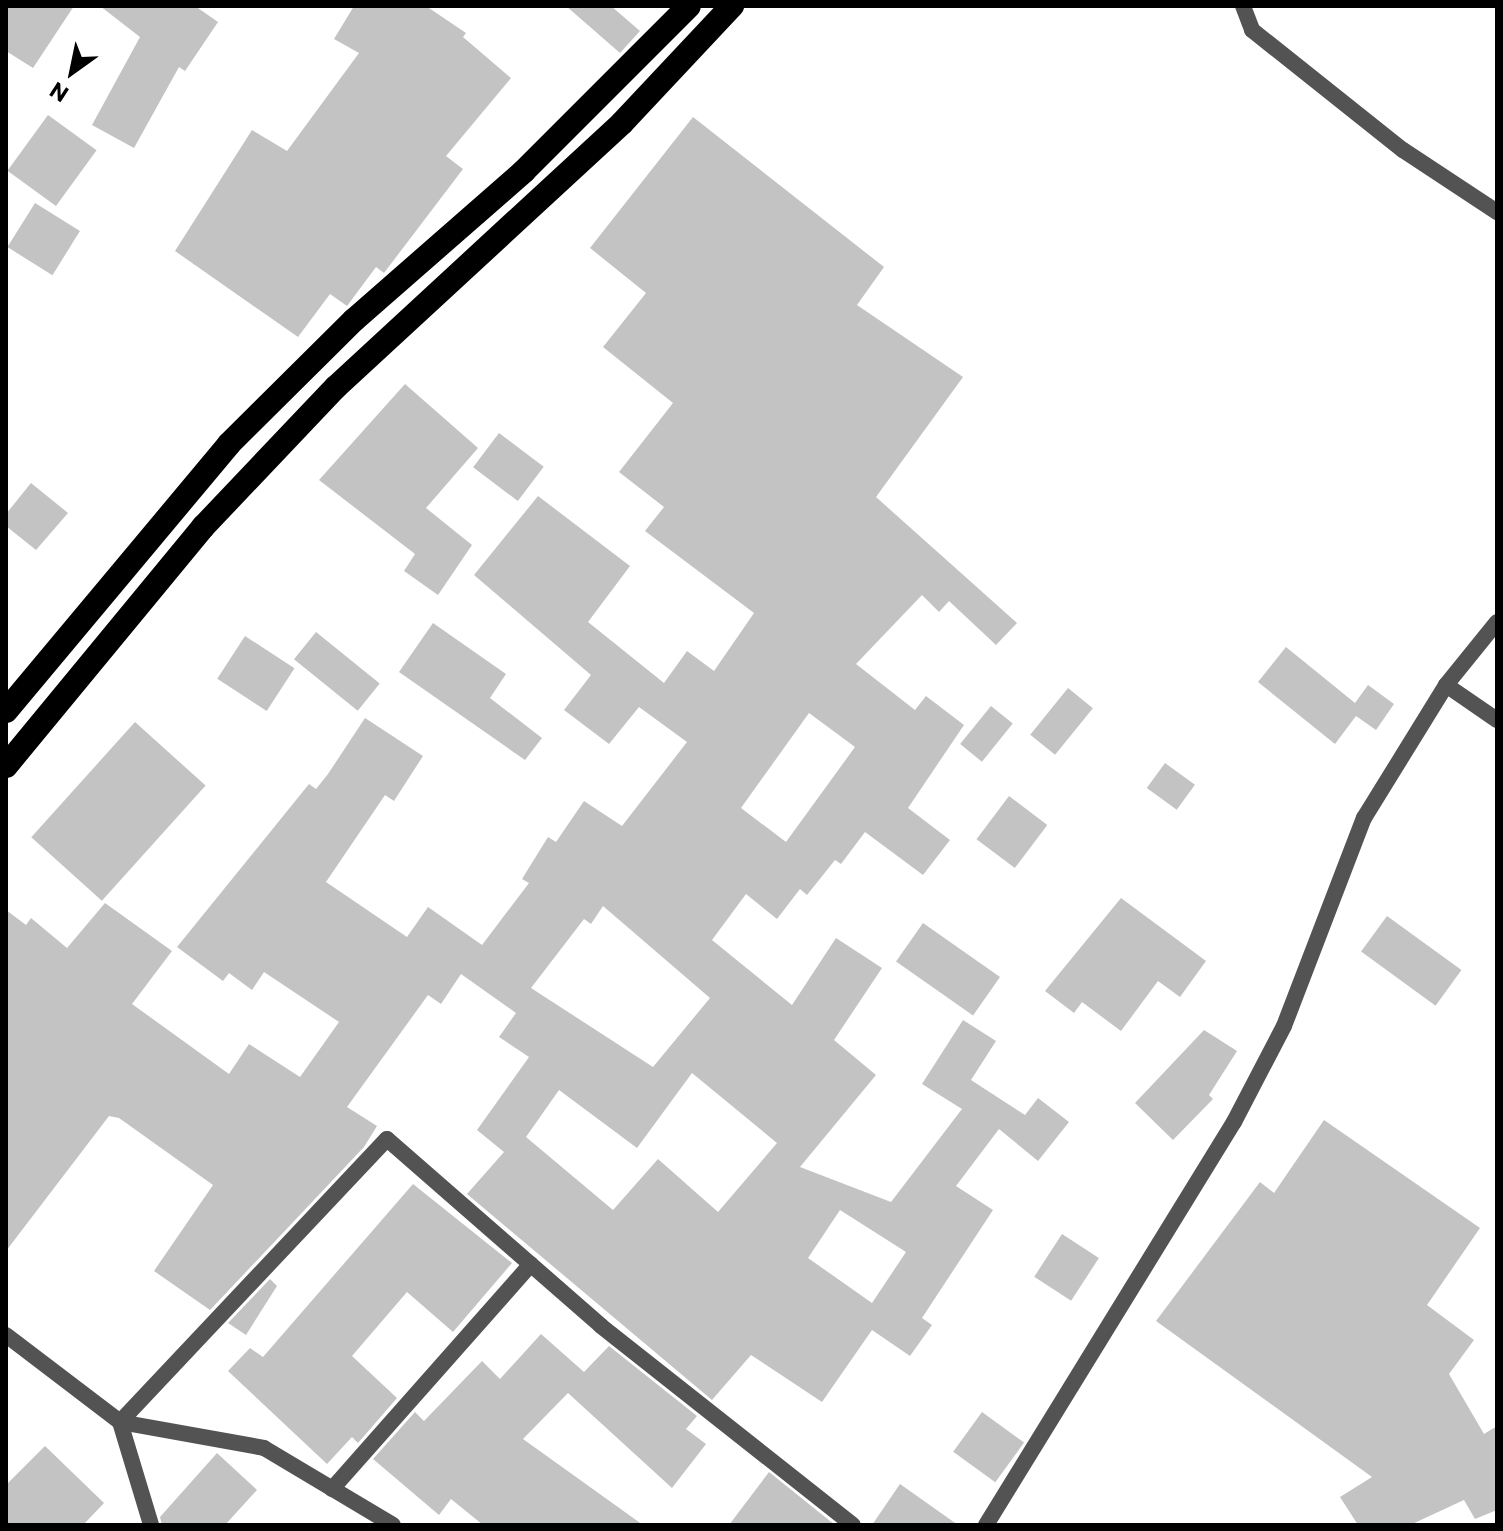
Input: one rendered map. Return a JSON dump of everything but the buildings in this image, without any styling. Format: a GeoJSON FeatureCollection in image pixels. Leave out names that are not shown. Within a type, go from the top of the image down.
{"type":"FeatureCollection","features":[{"type":"Feature","properties":{"kind":"highway"},"geometry":{"type":"LineString","coordinates":[[6,711],[229,444],[354,320],[524,171],[689,6]]}},
{"type":"Feature","properties":{"kind":"highway"},"geometry":{"type":"LineString","coordinates":[[6,766],[203,527],[305,419],[622,123],[732,6]]}},
{"type":"Feature","properties":{"kind":"street"},"geometry":{"type":"LineString","coordinates":[[1243,6],[1252,30],[1403,150],[1497,212]]}},
{"type":"Feature","properties":{"kind":"street"},"geometry":{"type":"LineString","coordinates":[[986,1525],[1234,1122],[1284,1026],[1364,818],[1446,685],[1497,622]]}},
{"type":"Feature","properties":{"kind":"street"},"geometry":{"type":"LineString","coordinates":[[1446,685],[1497,720]]}},
{"type":"Feature","properties":{"kind":"street"},"geometry":{"type":"LineString","coordinates":[[120,1422],[387,1139],[531,1264],[853,1525]]}},
{"type":"Feature","properties":{"kind":"street"},"geometry":{"type":"LineString","coordinates":[[332,1489],[531,1264]]}},
{"type":"Feature","properties":{"kind":"street"},"geometry":{"type":"LineString","coordinates":[[6,1335],[120,1422],[264,1448],[393,1525]]}},
{"type":"Feature","properties":{"kind":"street"},"geometry":{"type":"LineString","coordinates":[[120,1422],[151,1525]]}}]}
